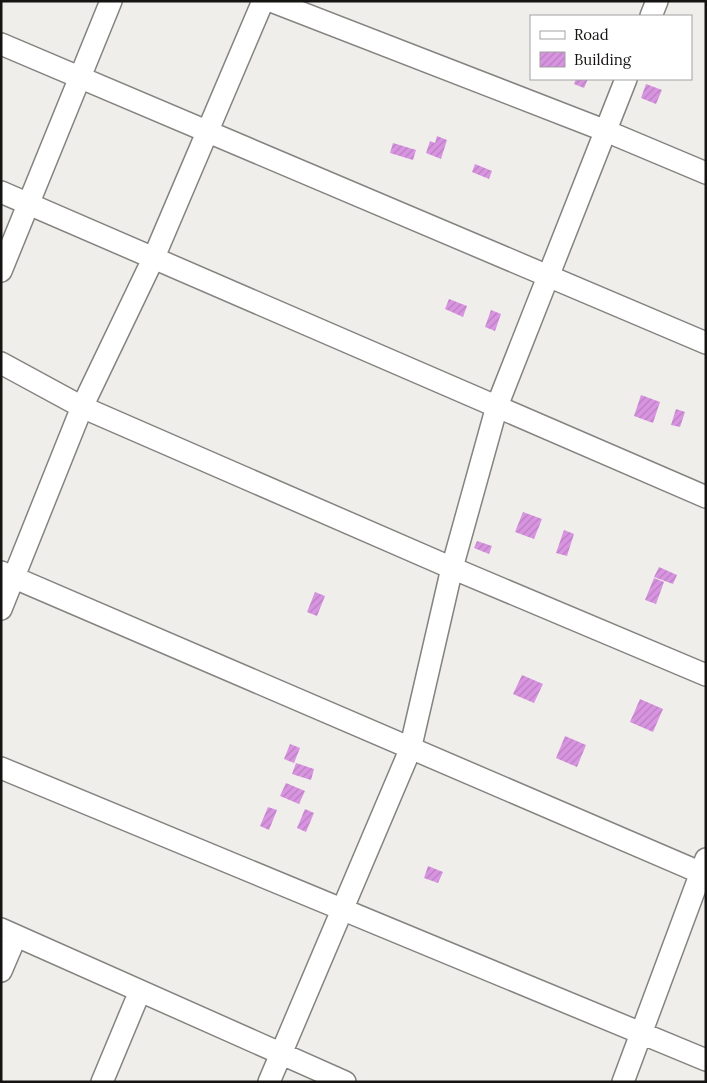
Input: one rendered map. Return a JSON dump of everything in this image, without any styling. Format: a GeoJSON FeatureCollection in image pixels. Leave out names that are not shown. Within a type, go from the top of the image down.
{"type":"FeatureCollection","features":[{"type":"Feature","properties":{"kind":"street"},"geometry":{"type":"LineString","coordinates":[[1,271],[111,1]]}},
{"type":"Feature","properties":{"kind":"street"},"geometry":{"type":"LineString","coordinates":[[1,608],[7,575],[82,407],[154,257],[263,1]]}},
{"type":"Feature","properties":{"kind":"street"},"geometry":{"type":"LineString","coordinates":[[271,1],[606,131],[706,173]]}},
{"type":"Feature","properties":{"kind":"street"},"geometry":{"type":"LineString","coordinates":[[651,15],[657,1]]}},
{"type":"Feature","properties":{"kind":"street"},"geometry":{"type":"LineString","coordinates":[[1,44],[706,343]]}},
{"type":"Feature","properties":{"kind":"street"},"geometry":{"type":"LineString","coordinates":[[269,1082],[410,750],[452,568],[497,406],[626,80]]}},
{"type":"Feature","properties":{"kind":"street"},"geometry":{"type":"LineString","coordinates":[[1,192],[706,497]]}},
{"type":"Feature","properties":{"kind":"street"},"geometry":{"type":"LineString","coordinates":[[1,363],[82,407],[452,568],[706,675]]}},
{"type":"Feature","properties":{"kind":"street"},"geometry":{"type":"LineString","coordinates":[[7,575],[410,750],[704,869],[623,1082]]}},
{"type":"Feature","properties":{"kind":"street"},"geometry":{"type":"LineString","coordinates":[[1,768],[706,1060]]}},
{"type":"Feature","properties":{"kind":"street"},"geometry":{"type":"LineString","coordinates":[[1,971],[9,933],[345,1082]]}},
{"type":"Feature","properties":{"kind":"street"},"geometry":{"type":"LineString","coordinates":[[102,1082],[140,991]]}},
{"type":"Feature","properties":{"kind":"building"},"geometry":{"type":"Polygon","coordinates":[[[576,80],[588,80],[584,88],[574,84],[576,80]]]}},
{"type":"Feature","properties":{"kind":"building"},"geometry":{"type":"Polygon","coordinates":[[[646,84],[662,90],[656,104],[641,98],[646,84]]]}},
{"type":"Feature","properties":{"kind":"building"},"geometry":{"type":"Polygon","coordinates":[[[437,136],[447,140],[441,159],[426,153],[430,141],[435,143],[437,136]]]}},
{"type":"Feature","properties":{"kind":"building"},"geometry":{"type":"Polygon","coordinates":[[[393,143],[416,150],[413,160],[390,153],[393,143]]]}},
{"type":"Feature","properties":{"kind":"building"},"geometry":{"type":"Polygon","coordinates":[[[475,164],[492,171],[489,179],[472,172],[475,164]]]}},
{"type":"Feature","properties":{"kind":"building"},"geometry":{"type":"Polygon","coordinates":[[[449,299],[467,306],[463,317],[445,309],[449,299]]]}},
{"type":"Feature","properties":{"kind":"building"},"geometry":{"type":"Polygon","coordinates":[[[491,310],[501,314],[495,331],[485,327],[491,310]]]}},
{"type":"Feature","properties":{"kind":"building"},"geometry":{"type":"Polygon","coordinates":[[[641,395],[660,402],[653,423],[634,416],[641,395]]]}},
{"type":"Feature","properties":{"kind":"building"},"geometry":{"type":"Polygon","coordinates":[[[676,409],[685,412],[680,427],[671,425],[676,409]]]}},
{"type":"Feature","properties":{"kind":"building"},"geometry":{"type":"Polygon","coordinates":[[[523,512],[542,519],[534,539],[515,532],[523,512]]]}},
{"type":"Feature","properties":{"kind":"building"},"geometry":{"type":"Polygon","coordinates":[[[564,530],[574,534],[567,556],[556,553],[564,530]]]}},
{"type":"Feature","properties":{"kind":"building"},"geometry":{"type":"Polygon","coordinates":[[[477,541],[492,546],[489,554],[474,548],[477,541]]]}},
{"type":"Feature","properties":{"kind":"building"},"geometry":{"type":"Polygon","coordinates":[[[659,567],[677,575],[673,584],[654,577],[659,567]]]}},
{"type":"Feature","properties":{"kind":"building"},"geometry":{"type":"Polygon","coordinates":[[[654,578],[664,582],[656,604],[645,600],[654,578]]]}},
{"type":"Feature","properties":{"kind":"building"},"geometry":{"type":"Polygon","coordinates":[[[315,592],[325,596],[317,616],[307,612],[315,592]]]}},
{"type":"Feature","properties":{"kind":"building"},"geometry":{"type":"Polygon","coordinates":[[[522,675],[543,684],[534,703],[513,694],[522,675]]]}},
{"type":"Feature","properties":{"kind":"building"},"geometry":{"type":"Polygon","coordinates":[[[640,699],[663,709],[653,732],[630,722],[640,699]]]}},
{"type":"Feature","properties":{"kind":"building"},"geometry":{"type":"Polygon","coordinates":[[[565,736],[586,745],[577,767],[556,758],[565,736]]]}},
{"type":"Feature","properties":{"kind":"building"},"geometry":{"type":"Polygon","coordinates":[[[290,744],[300,748],[294,763],[284,759],[290,744]]]}},
{"type":"Feature","properties":{"kind":"building"},"geometry":{"type":"Polygon","coordinates":[[[296,763],[314,769],[311,780],[292,774],[296,763]]]}},
{"type":"Feature","properties":{"kind":"building"},"geometry":{"type":"Polygon","coordinates":[[[286,783],[305,791],[299,804],[280,796],[286,783]]]}},
{"type":"Feature","properties":{"kind":"building"},"geometry":{"type":"Polygon","coordinates":[[[268,807],[277,810],[269,830],[260,826],[268,807]]]}},
{"type":"Feature","properties":{"kind":"building"},"geometry":{"type":"Polygon","coordinates":[[[305,809],[314,813],[306,832],[297,828],[305,809]]]}},
{"type":"Feature","properties":{"kind":"building"},"geometry":{"type":"Polygon","coordinates":[[[428,866],[443,872],[438,883],[424,878],[428,866]]]}}]}
